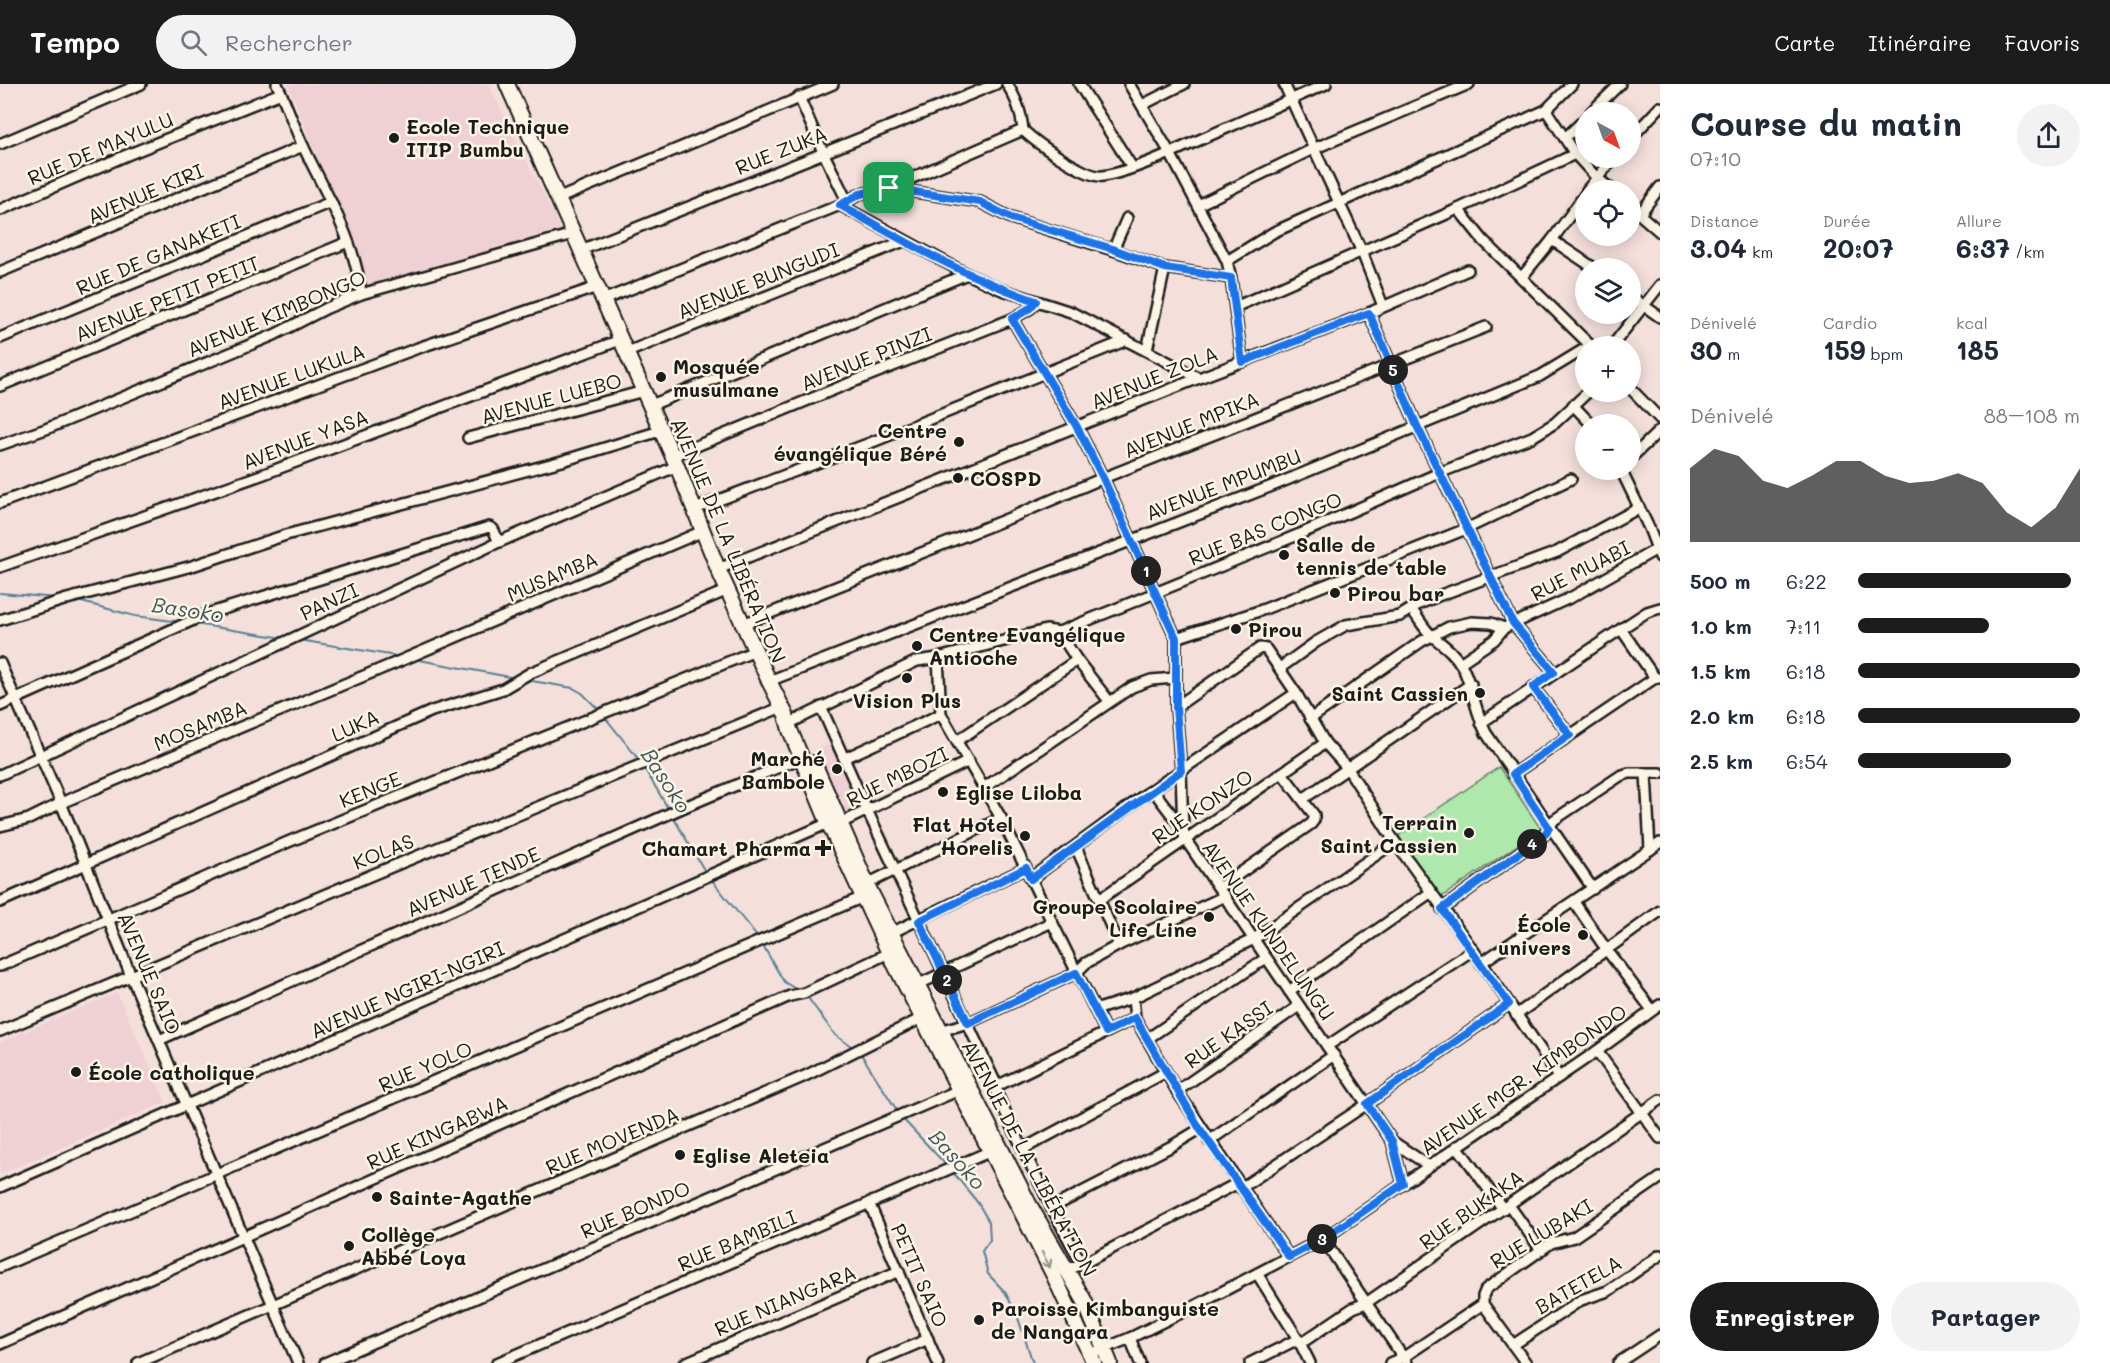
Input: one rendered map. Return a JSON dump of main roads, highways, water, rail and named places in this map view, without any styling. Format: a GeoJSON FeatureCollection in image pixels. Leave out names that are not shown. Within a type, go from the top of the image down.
{"type":"FeatureCollection","features":[{"type":"Feature","properties":{"kind":"highway","name":"AVENUE DE LA LIBÉRATION"},"geometry":{"type":"LineString","coordinates":[[507,84],[644,391],[718,569],[787,717],[803,757],[836,821]]}},
{"type":"Feature","properties":{"kind":"highway","name":"AVENUE DE LA LIBÉRATION"},"geometry":{"type":"LineString","coordinates":[[787,717],[810,754],[889,953],[926,1016],[959,1090],[1071,1310],[1092,1359]]}},
{"type":"Feature","properties":{"kind":"highway","name":"AVENUE DE LA LIBÉRATION"},"geometry":{"type":"LineString","coordinates":[[865,890],[891,933],[917,985],[926,1016],[940,1031],[1029,1204],[1094,1321],[1110,1363]]}},
{"type":"Feature","properties":{"kind":"waterway","name":"Basoko"},"geometry":{"type":"LineString","coordinates":[[0,593],[57,598]]}},
{"type":"Feature","properties":{"kind":"waterway","name":"Basoko"},"geometry":{"type":"LineString","coordinates":[[74,600],[135,616],[180,622]]}},
{"type":"Feature","properties":{"kind":"waterway","name":"Basoko"},"geometry":{"type":"LineString","coordinates":[[195,624],[284,638]]}},
{"type":"Feature","properties":{"kind":"waterway","name":"Basoko"},"geometry":{"type":"LineString","coordinates":[[299,640],[402,657]]}},
{"type":"Feature","properties":{"kind":"waterway","name":"Basoko"},"geometry":{"type":"LineString","coordinates":[[414,659],[515,678]]}},
{"type":"Feature","properties":{"kind":"waterway","name":"Basoko"},"geometry":{"type":"LineString","coordinates":[[526,680],[573,688],[582,693],[601,712]]}},
{"type":"Feature","properties":{"kind":"waterway","name":"Basoko"},"geometry":{"type":"LineString","coordinates":[[604,716],[640,761]]}},
{"type":"Feature","properties":{"kind":"waterway","name":"Basoko"},"geometry":{"type":"LineString","coordinates":[[643,766],[669,810]]}},
{"type":"Feature","properties":{"kind":"waterway","name":"Basoko"},"geometry":{"type":"LineString","coordinates":[[672,815],[707,875]]}},
{"type":"Feature","properties":{"kind":"waterway","name":"Basoko"},"geometry":{"type":"LineString","coordinates":[[711,879],[758,938]]}},
{"type":"Feature","properties":{"kind":"waterway","name":"Basoko"},"geometry":{"type":"LineString","coordinates":[[761,942],[784,982],[799,991]]}},
{"type":"Feature","properties":{"kind":"waterway","name":"Basoko"},"geometry":{"type":"LineString","coordinates":[[806,995],[835,1035],[854,1048]]}},
{"type":"Feature","properties":{"kind":"waterway","name":"Basoko"},"geometry":{"type":"LineString","coordinates":[[859,1051],[898,1112]]}},
{"type":"Feature","properties":{"kind":"waterway","name":"Basoko"},"geometry":{"type":"LineString","coordinates":[[901,1117],[948,1167]]}},
{"type":"Feature","properties":{"kind":"waterway","name":"Basoko"},"geometry":{"type":"LineString","coordinates":[[952,1171],[978,1203],[989,1222],[990,1240],[982,1251],[988,1274],[1005,1292],[1017,1315],[1033,1363]]}},
{"type":"Feature","properties":{"kind":"place","name":"Ecole Technique ITIP Bumbu"},"geometry":{"type":"Point","coordinates":[394,138]}},
{"type":"Feature","properties":{"kind":"place","name":"Mosquée musulmane"},"geometry":{"type":"Point","coordinates":[661,377]}},
{"type":"Feature","properties":{"kind":"place","name":"Centre évangélique Béré"},"geometry":{"type":"Point","coordinates":[959,442]}},
{"type":"Feature","properties":{"kind":"place","name":"COSPD"},"geometry":{"type":"Point","coordinates":[958,478]}},
{"type":"Feature","properties":{"kind":"place","name":"Salle de tennis de table"},"geometry":{"type":"Point","coordinates":[1284,555]}},
{"type":"Feature","properties":{"kind":"place","name":"Pirou bar"},"geometry":{"type":"Point","coordinates":[1335,593]}},
{"type":"Feature","properties":{"kind":"place","name":"Pirou"},"geometry":{"type":"Point","coordinates":[1236,629]}},
{"type":"Feature","properties":{"kind":"place","name":"Centre Evangélique Antioche"},"geometry":{"type":"Point","coordinates":[917,646]}},
{"type":"Feature","properties":{"kind":"place","name":"Vision Plus"},"geometry":{"type":"Point","coordinates":[907,678]}},
{"type":"Feature","properties":{"kind":"place","name":"Saint Cassien"},"geometry":{"type":"Point","coordinates":[1480,693]}},
{"type":"Feature","properties":{"kind":"place","name":"Marché Bambole"},"geometry":{"type":"Point","coordinates":[837,769]}},
{"type":"Feature","properties":{"kind":"place","name":"Eglise Liloba"},"geometry":{"type":"Point","coordinates":[943,792]}},
{"type":"Feature","properties":{"kind":"place","name":"Terrain Saint Cassien"},"geometry":{"type":"Point","coordinates":[1469,833]}},
{"type":"Feature","properties":{"kind":"place","name":"Flat Hotel Horelis"},"geometry":{"type":"Point","coordinates":[1025,836]}},
{"type":"Feature","properties":{"kind":"place","name":"Chamart Pharma"},"geometry":{"type":"Point","coordinates":[823,848]}},
{"type":"Feature","properties":{"kind":"place","name":"Groupe Scolaire Life Line"},"geometry":{"type":"Point","coordinates":[1209,917]}},
{"type":"Feature","properties":{"kind":"place","name":"École univers"},"geometry":{"type":"Point","coordinates":[1583,935]}},
{"type":"Feature","properties":{"kind":"place","name":"École catholique"},"geometry":{"type":"Point","coordinates":[76,1072]}},
{"type":"Feature","properties":{"kind":"place","name":"Eglise Aleteia"},"geometry":{"type":"Point","coordinates":[680,1155]}},
{"type":"Feature","properties":{"kind":"place","name":"Sainte-Agathe"},"geometry":{"type":"Point","coordinates":[377,1197]}},
{"type":"Feature","properties":{"kind":"place","name":"Collège Abbé Loya"},"geometry":{"type":"Point","coordinates":[349,1246]}},
{"type":"Feature","properties":{"kind":"place","name":"Paroisse Kimbanguiste de Nangara"},"geometry":{"type":"Point","coordinates":[979,1320]}}]}
